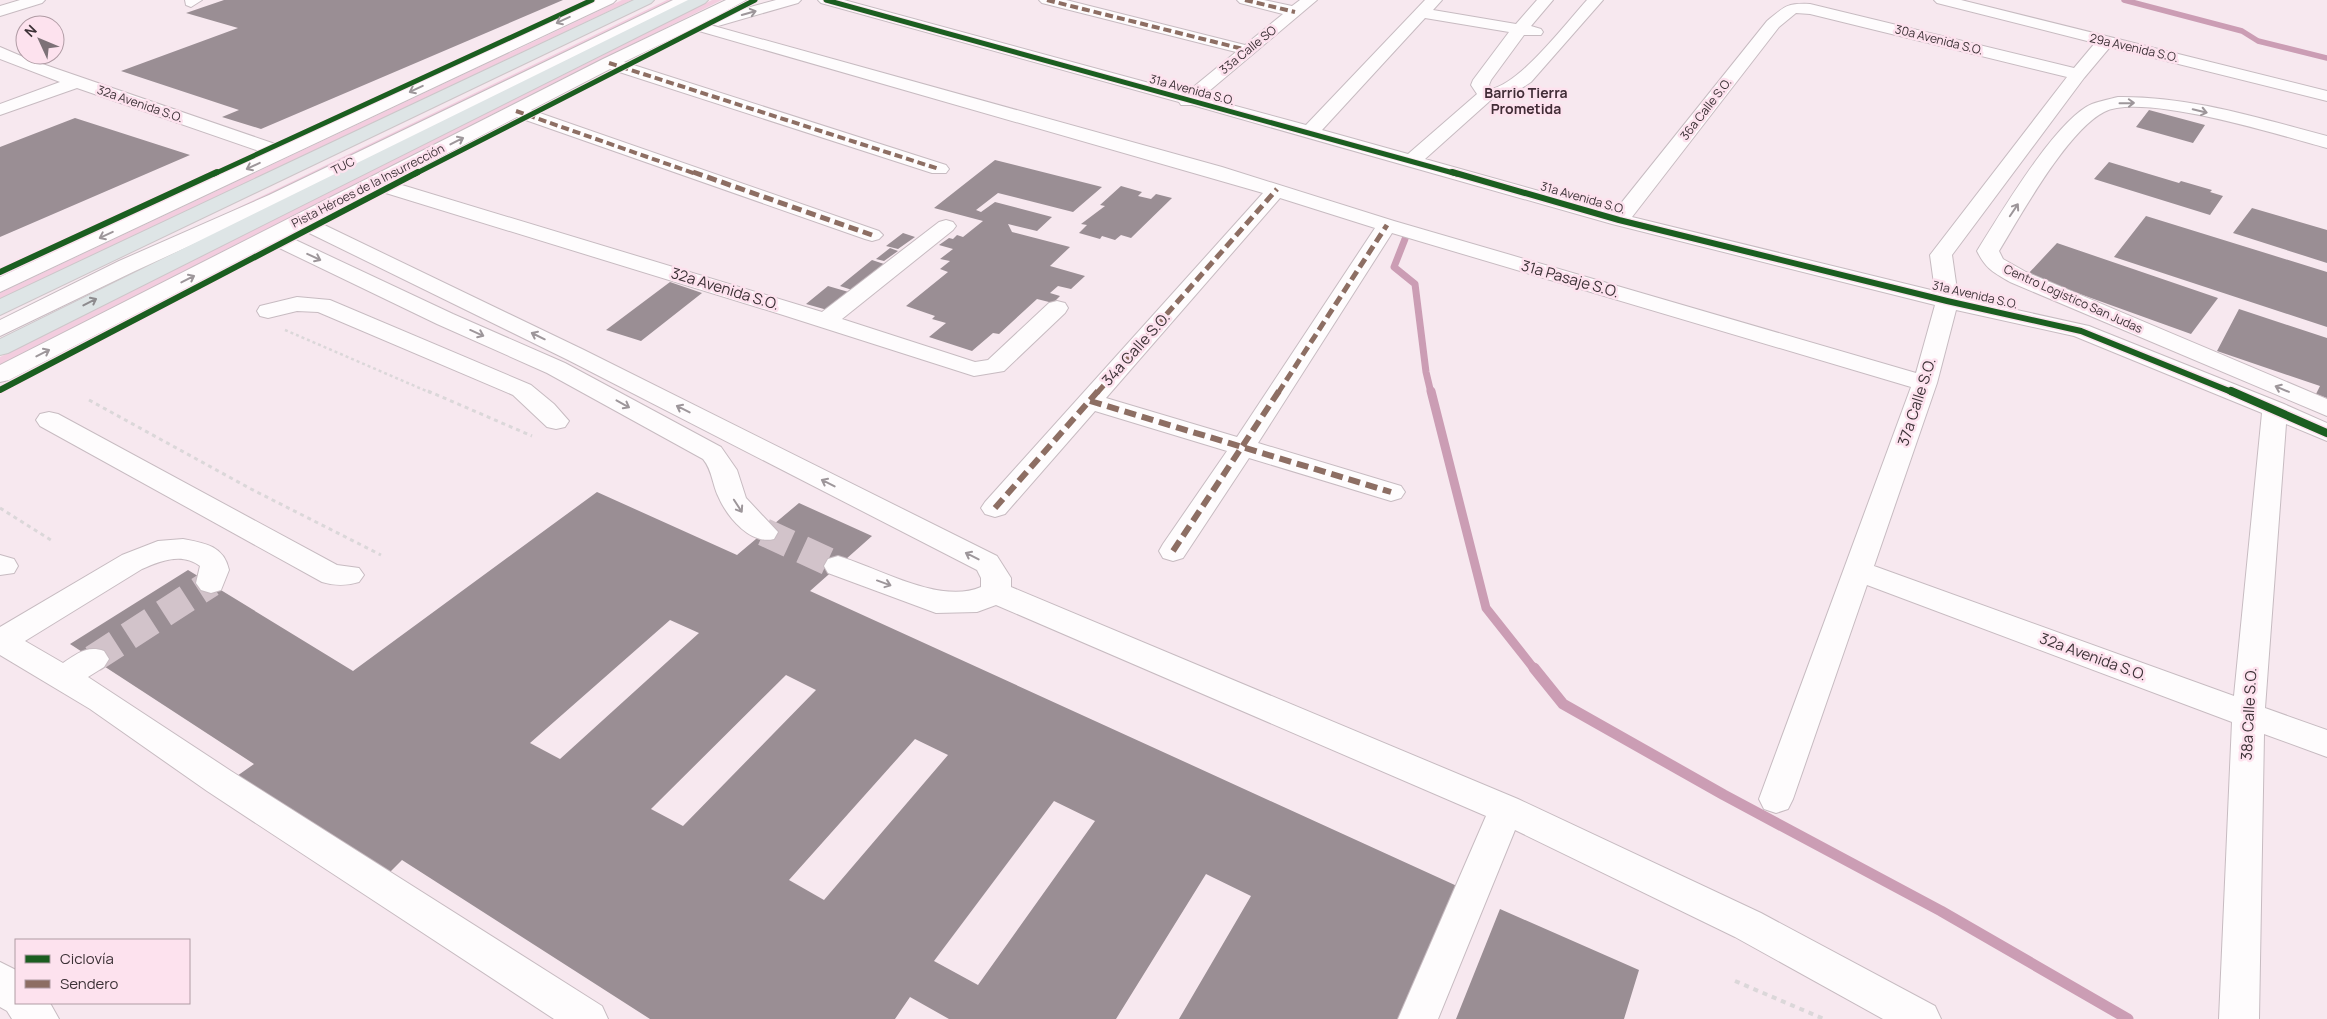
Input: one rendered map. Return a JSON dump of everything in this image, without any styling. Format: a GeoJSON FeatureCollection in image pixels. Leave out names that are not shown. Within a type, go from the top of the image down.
{"type":"FeatureCollection","features":[{"type":"Feature","properties":{"kind":"main road"},"geometry":{"type":"LineString","coordinates":[[0,308],[646,0]]}},
{"type":"Feature","properties":{"kind":"main road","name":"Pista Héroes de la Insurrección"},"geometry":{"type":"LineString","coordinates":[[0,348],[581,57],[700,0]]}},
{"type":"Feature","properties":{"kind":"street"},"geometry":{"type":"LineString","coordinates":[[0,11],[37,0]]}},
{"type":"Feature","properties":{"kind":"street"},"geometry":{"type":"LineString","coordinates":[[0,285],[608,0]]}},
{"type":"Feature","properties":{"kind":"street","name":"TUC"},"geometry":{"type":"LineString","coordinates":[[0,319],[662,0]]}},
{"type":"Feature","properties":{"kind":"street","name":"TUC"},"geometry":{"type":"LineString","coordinates":[[0,329],[126,266],[276,199],[685,0]]}},
{"type":"Feature","properties":{"kind":"street","name":"Pista Héroes de la Insurrección"},"geometry":{"type":"LineString","coordinates":[[0,375],[516,110],[738,0]]}},
{"type":"Feature","properties":{"kind":"street"},"geometry":{"type":"LineString","coordinates":[[668,35],[793,0]]}},
{"type":"Feature","properties":{"kind":"street","name":"31a Avenida S.O."},"geometry":{"type":"LineString","coordinates":[[826,0],[1310,132],[1619,220],[1947,301],[2081,331],[2275,409],[2327,433]]}},
{"type":"Feature","properties":{"kind":"street"},"geometry":{"type":"LineString","coordinates":[[1047,0],[1247,50]]}},
{"type":"Feature","properties":{"kind":"street"},"geometry":{"type":"LineString","coordinates":[[1245,0],[1295,12]]}},
{"type":"Feature","properties":{"kind":"street","name":"33a Calle SO"},"geometry":{"type":"LineString","coordinates":[[1187,100],[1309,0]]}},
{"type":"Feature","properties":{"kind":"street"},"geometry":{"type":"LineString","coordinates":[[1310,132],[1434,0]]}},
{"type":"Feature","properties":{"kind":"street"},"geometry":{"type":"LineString","coordinates":[[1486,95],[1480,85],[1482,80],[1519,30],[1545,0]]}},
{"type":"Feature","properties":{"kind":"street"},"geometry":{"type":"LineString","coordinates":[[1411,161],[1486,95],[1504,92],[1519,83],[1595,0]]}},
{"type":"Feature","properties":{"kind":"street","name":"29a Avenida S.O."},"geometry":{"type":"LineString","coordinates":[[1942,0],[2327,96]]}},
{"type":"Feature","properties":{"kind":"street","name":"36a Calle S.O."},"geometry":{"type":"LineString","coordinates":[[1619,220],[1773,24],[1792,8],[1801,8]]}},
{"type":"Feature","properties":{"kind":"street","name":"30a Avenida S.O."},"geometry":{"type":"LineString","coordinates":[[1801,8],[2078,74]]}},
{"type":"Feature","properties":{"kind":"street"},"geometry":{"type":"LineString","coordinates":[[1421,13],[1563,36]]}},
{"type":"Feature","properties":{"kind":"street","name":"31a Pasaje S.O."},"geometry":{"type":"LineString","coordinates":[[699,27],[1215,171],[1387,225],[1925,383]]}},
{"type":"Feature","properties":{"kind":"street","name":"37a Calle S.O."},"geometry":{"type":"LineString","coordinates":[[1776,799],[1925,383],[1947,301],[1941,255],[2078,74],[2105,42]]}},
{"type":"Feature","properties":{"kind":"street","name":"32a Avenida S.O."},"geometry":{"type":"LineString","coordinates":[[0,52],[22,63],[282,152]]}},
{"type":"Feature","properties":{"kind":"street"},"geometry":{"type":"LineString","coordinates":[[609,63],[939,169]]}},
{"type":"Feature","properties":{"kind":"street"},"geometry":{"type":"LineString","coordinates":[[0,110],[76,82]]}},
{"type":"Feature","properties":{"kind":"street","name":"Centro Logistico San Judas"},"geometry":{"type":"LineString","coordinates":[[2327,142],[2194,109],[2152,102],[2116,103],[2098,108],[2079,122],[2059,146],[1988,251],[1994,263],[2018,277],[2327,408]]}},
{"type":"Feature","properties":{"kind":"street"},"geometry":{"type":"LineString","coordinates":[[516,110],[872,235]]}},
{"type":"Feature","properties":{"kind":"street","name":"32a Avenida S.O."},"geometry":{"type":"LineString","coordinates":[[374,183],[474,212],[974,369],[995,366],[1057,308]]}},
{"type":"Feature","properties":{"kind":"street","name":"34a Calle S.O."},"geometry":{"type":"LineString","coordinates":[[995,508],[1277,190]]}},
{"type":"Feature","properties":{"kind":"street"},"geometry":{"type":"LineString","coordinates":[[300,221],[471,304],[712,453],[723,464],[732,498],[743,514],[764,532]]}},
{"type":"Feature","properties":{"kind":"street"},"geometry":{"type":"LineString","coordinates":[[1173,550],[1243,447],[1387,225]]}},
{"type":"Feature","properties":{"kind":"street"},"geometry":{"type":"LineString","coordinates":[[825,321],[946,226]]}},
{"type":"Feature","properties":{"kind":"street"},"geometry":{"type":"LineString","coordinates":[[270,236],[446,319],[566,361],[987,564],[996,578],[996,593]]}},
{"type":"Feature","properties":{"kind":"street"},"geometry":{"type":"LineString","coordinates":[[275,320],[297,304],[322,305],[522,390],[545,408],[556,421]]}},
{"type":"Feature","properties":{"kind":"street"},"geometry":{"type":"LineString","coordinates":[[405,341],[471,304]]}},
{"type":"Feature","properties":{"kind":"street"},"geometry":{"type":"LineString","coordinates":[[522,390],[566,361]]}},
{"type":"Feature","properties":{"kind":"street"},"geometry":{"type":"LineString","coordinates":[[1090,401],[1391,492]]}},
{"type":"Feature","properties":{"kind":"street","name":"38a Calle S.O."},"geometry":{"type":"LineString","coordinates":[[2239,1019],[2248,715],[2275,409]]}},
{"type":"Feature","properties":{"kind":"street"},"geometry":{"type":"LineString","coordinates":[[49,420],[332,576],[349,575]]}},
{"type":"Feature","properties":{"kind":"street"},"geometry":{"type":"LineString","coordinates":[[211,583],[215,570],[213,562],[201,552],[183,550],[158,551],[132,562],[1,641],[62,678],[588,1019]]}},
{"type":"Feature","properties":{"kind":"street"},"geometry":{"type":"LineString","coordinates":[[838,566],[936,602],[977,601],[996,593],[1506,809],[1748,925],[1921,1019]]}},
{"type":"Feature","properties":{"kind":"street","name":"32a Avenida S.O."},"geometry":{"type":"LineString","coordinates":[[1858,571],[2327,744]]}},
{"type":"Feature","properties":{"kind":"street"},"geometry":{"type":"LineString","coordinates":[[62,678],[93,659]]}},
{"type":"Feature","properties":{"kind":"street"},"geometry":{"type":"LineString","coordinates":[[1418,1019],[1506,809]]}},
{"type":"Feature","properties":{"kind":"street"},"geometry":{"type":"LineString","coordinates":[[0,980],[15,995]]}},
{"type":"Feature","properties":{"kind":"street"},"geometry":{"type":"LineString","coordinates":[[24,1004],[39,1019]]}},
{"type":"Feature","properties":{"kind":"path"},"geometry":{"type":"LineString","coordinates":[[275,320],[534,437]]}},
{"type":"Feature","properties":{"kind":"path"},"geometry":{"type":"LineString","coordinates":[[89,400],[251,489],[381,555]]}},
{"type":"Feature","properties":{"kind":"path"},"geometry":{"type":"LineString","coordinates":[[0,508],[54,542]]}},
{"type":"Feature","properties":{"kind":"path"},"geometry":{"type":"LineString","coordinates":[[1735,981],[1824,1019]]}},
{"type":"Feature","properties":{"kind":"shaded area"},"geometry":{"type":"Polygon","coordinates":[[[622,0],[632,0],[0,299],[0,293],[622,0]]]}},
{"type":"Feature","properties":{"kind":"shaded area"},"geometry":{"type":"Polygon","coordinates":[[[667,0],[676,0],[256,204],[126,262],[667,0]]]}},
{"type":"Feature","properties":{"kind":"shaded area"},"geometry":{"type":"Polygon","coordinates":[[[712,0],[722,0],[542,89],[0,365],[0,357],[712,0]]]}},
{"type":"Feature","properties":{"kind":"building"},"geometry":{"type":"Polygon","coordinates":[[[224,0],[563,0],[261,129],[222,117],[239,110],[121,71],[238,28],[186,13],[224,0]]]}},
{"type":"Feature","properties":{"kind":"building"},"geometry":{"type":"Polygon","coordinates":[[[2149,110],[2205,125],[2193,143],[2136,127],[2149,110]]]}},
{"type":"Feature","properties":{"kind":"building"},"geometry":{"type":"Polygon","coordinates":[[[75,118],[190,155],[0,237],[0,147],[75,118]]]}},
{"type":"Feature","properties":{"kind":"building"},"geometry":{"type":"Polygon","coordinates":[[[995,160],[1102,187],[1073,212],[998,193],[976,210],[981,212],[995,202],[1052,217],[1037,231],[1008,224],[1012,232],[1070,247],[1050,266],[1085,276],[1071,289],[1058,286],[1050,293],[1060,296],[1053,303],[1037,299],[999,334],[993,333],[972,351],[929,337],[946,323],[932,319],[935,316],[906,306],[948,272],[940,269],[950,261],[940,259],[953,249],[939,245],[949,238],[953,239],[957,235],[963,237],[983,221],[934,208],[995,160]]]}},
{"type":"Feature","properties":{"kind":"building"},"geometry":{"type":"Polygon","coordinates":[[[2109,162],[2179,183],[2181,181],[2212,190],[2210,192],[2223,196],[2210,215],[2094,179],[2109,162]]]}},
{"type":"Feature","properties":{"kind":"building"},"geometry":{"type":"Polygon","coordinates":[[[1121,186],[1142,192],[1138,196],[1151,199],[1156,194],[1172,198],[1131,238],[1121,235],[1115,240],[1102,236],[1100,239],[1079,233],[1087,225],[1081,224],[1105,206],[1100,205],[1121,186]]]}},
{"type":"Feature","properties":{"kind":"building"},"geometry":{"type":"Polygon","coordinates":[[[2252,208],[2327,230],[2327,263],[2233,233],[2252,208]]]}},
{"type":"Feature","properties":{"kind":"building"},"geometry":{"type":"Polygon","coordinates":[[[2146,216],[2327,272],[2327,327],[2114,257],[2146,216]]]}},
{"type":"Feature","properties":{"kind":"building"},"geometry":{"type":"Polygon","coordinates":[[[903,233],[915,237],[898,249],[886,246],[903,233]]]}},
{"type":"Feature","properties":{"kind":"building"},"geometry":{"type":"Polygon","coordinates":[[[2057,243],[2218,298],[2191,334],[2027,275],[2057,243]]]}},
{"type":"Feature","properties":{"kind":"building"},"geometry":{"type":"Polygon","coordinates":[[[890,248],[898,251],[884,261],[876,259],[890,248]]]}},
{"type":"Feature","properties":{"kind":"building"},"geometry":{"type":"Polygon","coordinates":[[[872,260],[887,265],[855,291],[840,286],[872,260]]]}},
{"type":"Feature","properties":{"kind":"building"},"geometry":{"type":"Polygon","coordinates":[[[670,282],[702,293],[641,341],[606,330],[670,282]]]}},
{"type":"Feature","properties":{"kind":"building"},"geometry":{"type":"Polygon","coordinates":[[[828,286],[852,293],[831,311],[806,304],[828,286]]]}},
{"type":"Feature","properties":{"kind":"building"},"geometry":{"type":"Polygon","coordinates":[[[2239,309],[2327,338],[2327,398],[2316,394],[2320,386],[2217,351],[2239,309]]]}},
{"type":"Feature","properties":{"kind":"building"},"geometry":{"type":"Polygon","coordinates":[[[597,492],[737,555],[799,503],[872,536],[810,591],[1457,886],[1401,1019],[1179,1019],[1251,896],[1206,874],[1116,1019],[949,1019],[910,997],[895,1019],[650,1019],[402,860],[388,874],[237,776],[254,764],[70,644],[188,570],[353,671],[597,492]],[[670,620],[530,743],[560,759],[699,633],[670,620]],[[786,675],[651,809],[683,826],[816,690],[786,675]],[[915,739],[789,880],[824,900],[948,755],[915,739]],[[1054,801],[934,961],[978,985],[1095,821],[1054,801]]]}},
{"type":"Feature","properties":{"kind":"building"},"geometry":{"type":"Polygon","coordinates":[[[1500,909],[1639,970],[1624,1019],[1456,1019],[1500,909]]]}},
{"type":"Feature","properties":{"kind":"waterway"},"geometry":{"type":"LineString","coordinates":[[2124,0],[2242,31],[2258,41],[2327,58]]}},
{"type":"Feature","properties":{"kind":"waterway"},"geometry":{"type":"LineString","coordinates":[[1405,239],[1394,267],[1415,284],[1426,372],[1431,393]]}},
{"type":"Feature","properties":{"kind":"waterway"},"geometry":{"type":"LineString","coordinates":[[1431,391],[1486,608],[1535,670]]}},
{"type":"Feature","properties":{"kind":"waterway"},"geometry":{"type":"LineString","coordinates":[[1534,668],[1563,704],[1724,795],[1941,911],[2128,1019]]}},
{"type":"Feature","properties":{"kind":"tunnel"},"geometry":{"type":"LineString","coordinates":[[764,532],[838,566]]}},
{"type":"Feature","properties":{"kind":"tunnel"},"geometry":{"type":"LineString","coordinates":[[93,659],[211,583]]}},
{"type":"Feature","properties":{"kind":"marked path"},"geometry":{"type":"LineString","coordinates":[[1047,0],[1247,50]]}},
{"type":"Feature","properties":{"kind":"marked path"},"geometry":{"type":"LineString","coordinates":[[1245,0],[1295,12]]}},
{"type":"Feature","properties":{"kind":"marked path"},"geometry":{"type":"LineString","coordinates":[[609,63],[939,169]]}},
{"type":"Feature","properties":{"kind":"marked path"},"geometry":{"type":"LineString","coordinates":[[516,111],[872,235]]}},
{"type":"Feature","properties":{"kind":"marked path"},"geometry":{"type":"LineString","coordinates":[[995,508],[1277,189]]}},
{"type":"Feature","properties":{"kind":"marked path"},"geometry":{"type":"LineString","coordinates":[[1173,551],[1387,225]]}},
{"type":"Feature","properties":{"kind":"marked path"},"geometry":{"type":"LineString","coordinates":[[1090,401],[1391,492]]}},
{"type":"Feature","properties":{"kind":"cycle path"},"geometry":{"type":"LineString","coordinates":[[0,272],[592,0]]}},
{"type":"Feature","properties":{"kind":"cycle path"},"geometry":{"type":"LineString","coordinates":[[0,390],[528,115],[755,0]]}},
{"type":"Feature","properties":{"kind":"cycle path"},"geometry":{"type":"LineString","coordinates":[[826,0],[1310,132],[1619,220],[1947,301],[2081,331],[2275,409],[2327,433]]}},
{"type":"Feature","properties":{"kind":"district","name":"Barrio Tierra Prometida"},"geometry":{"type":"Point","coordinates":[1526,102]}}]}
